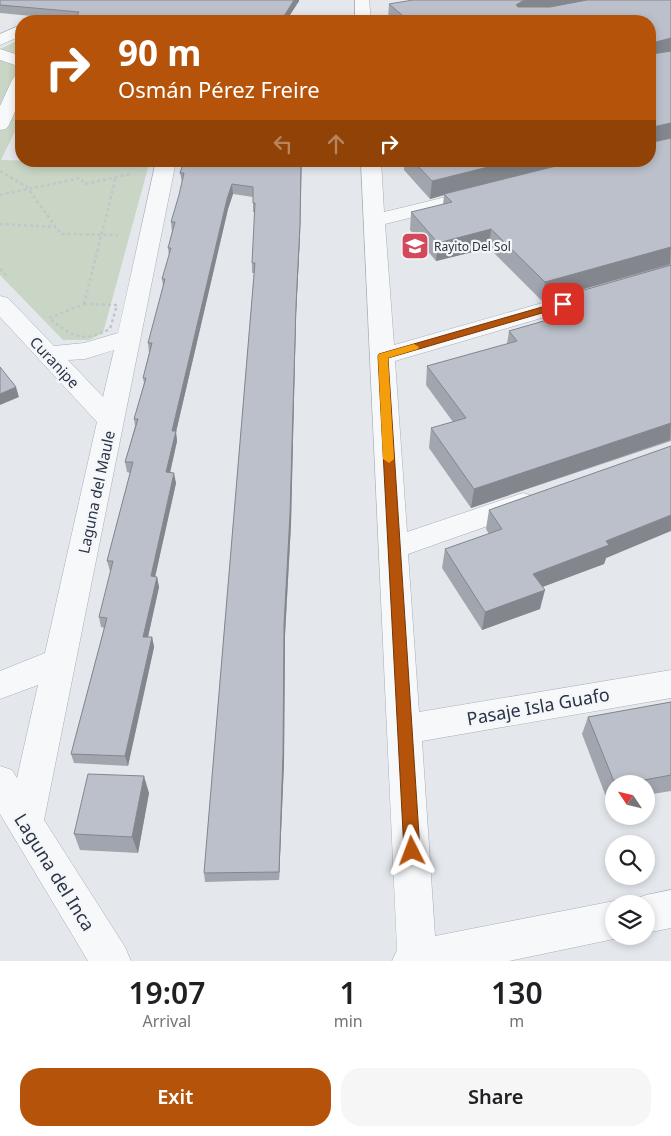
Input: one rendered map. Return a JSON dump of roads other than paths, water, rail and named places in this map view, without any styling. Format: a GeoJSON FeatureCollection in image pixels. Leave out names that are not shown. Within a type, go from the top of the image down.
{"type":"FeatureCollection","features":[{"type":"Feature","properties":{"kind":"street"},"geometry":{"type":"LineString","coordinates":[[362,0],[363,15]]}},
{"type":"Feature","properties":{"kind":"street"},"geometry":{"type":"LineString","coordinates":[[0,28],[15,29]]}},
{"type":"Feature","properties":{"kind":"street"},"geometry":{"type":"LineString","coordinates":[[0,40],[15,33]]}},
{"type":"Feature","properties":{"kind":"street"},"geometry":{"type":"LineString","coordinates":[[0,54],[15,60]]}},
{"type":"Feature","properties":{"kind":"street"},"geometry":{"type":"LineString","coordinates":[[0,125],[15,93]]}},
{"type":"Feature","properties":{"kind":"street","name":"Laguna del Maule"},"geometry":{"type":"LineString","coordinates":[[26,824],[165,167]]}},
{"type":"Feature","properties":{"kind":"street"},"geometry":{"type":"LineString","coordinates":[[371,167],[405,729],[416,961],[605,922]]}},
{"type":"Feature","properties":{"kind":"street"},"geometry":{"type":"LineString","coordinates":[[374,221],[499,190]]}},
{"type":"Feature","properties":{"kind":"street"},"geometry":{"type":"LineString","coordinates":[[383,356],[615,289]]}},
{"type":"Feature","properties":{"kind":"street","name":"Curanipe"},"geometry":{"type":"LineString","coordinates":[[0,303],[111,421]]}},
{"type":"Feature","properties":{"kind":"street"},"geometry":{"type":"LineString","coordinates":[[48,354],[85,351],[128,338]]}},
{"type":"Feature","properties":{"kind":"street"},"geometry":{"type":"LineString","coordinates":[[394,548],[551,493]]}},
{"type":"Feature","properties":{"kind":"street"},"geometry":{"type":"LineString","coordinates":[[0,685],[60,661]]}},
{"type":"Feature","properties":{"kind":"street","name":"Pasaje Isla Guafo"},"geometry":{"type":"LineString","coordinates":[[405,729],[671,684]]}},
{"type":"Feature","properties":{"kind":"street","name":"Laguna del Inca"},"geometry":{"type":"LineString","coordinates":[[0,782],[111,961]]}},
{"type":"Feature","properties":{"kind":"street"},"geometry":{"type":"LineString","coordinates":[[655,912],[671,909]]}},
{"type":"Feature","properties":{"kind":"place","name":"Rayito Del Sol"},"geometry":{"type":"Point","coordinates":[415,246]}}]}
